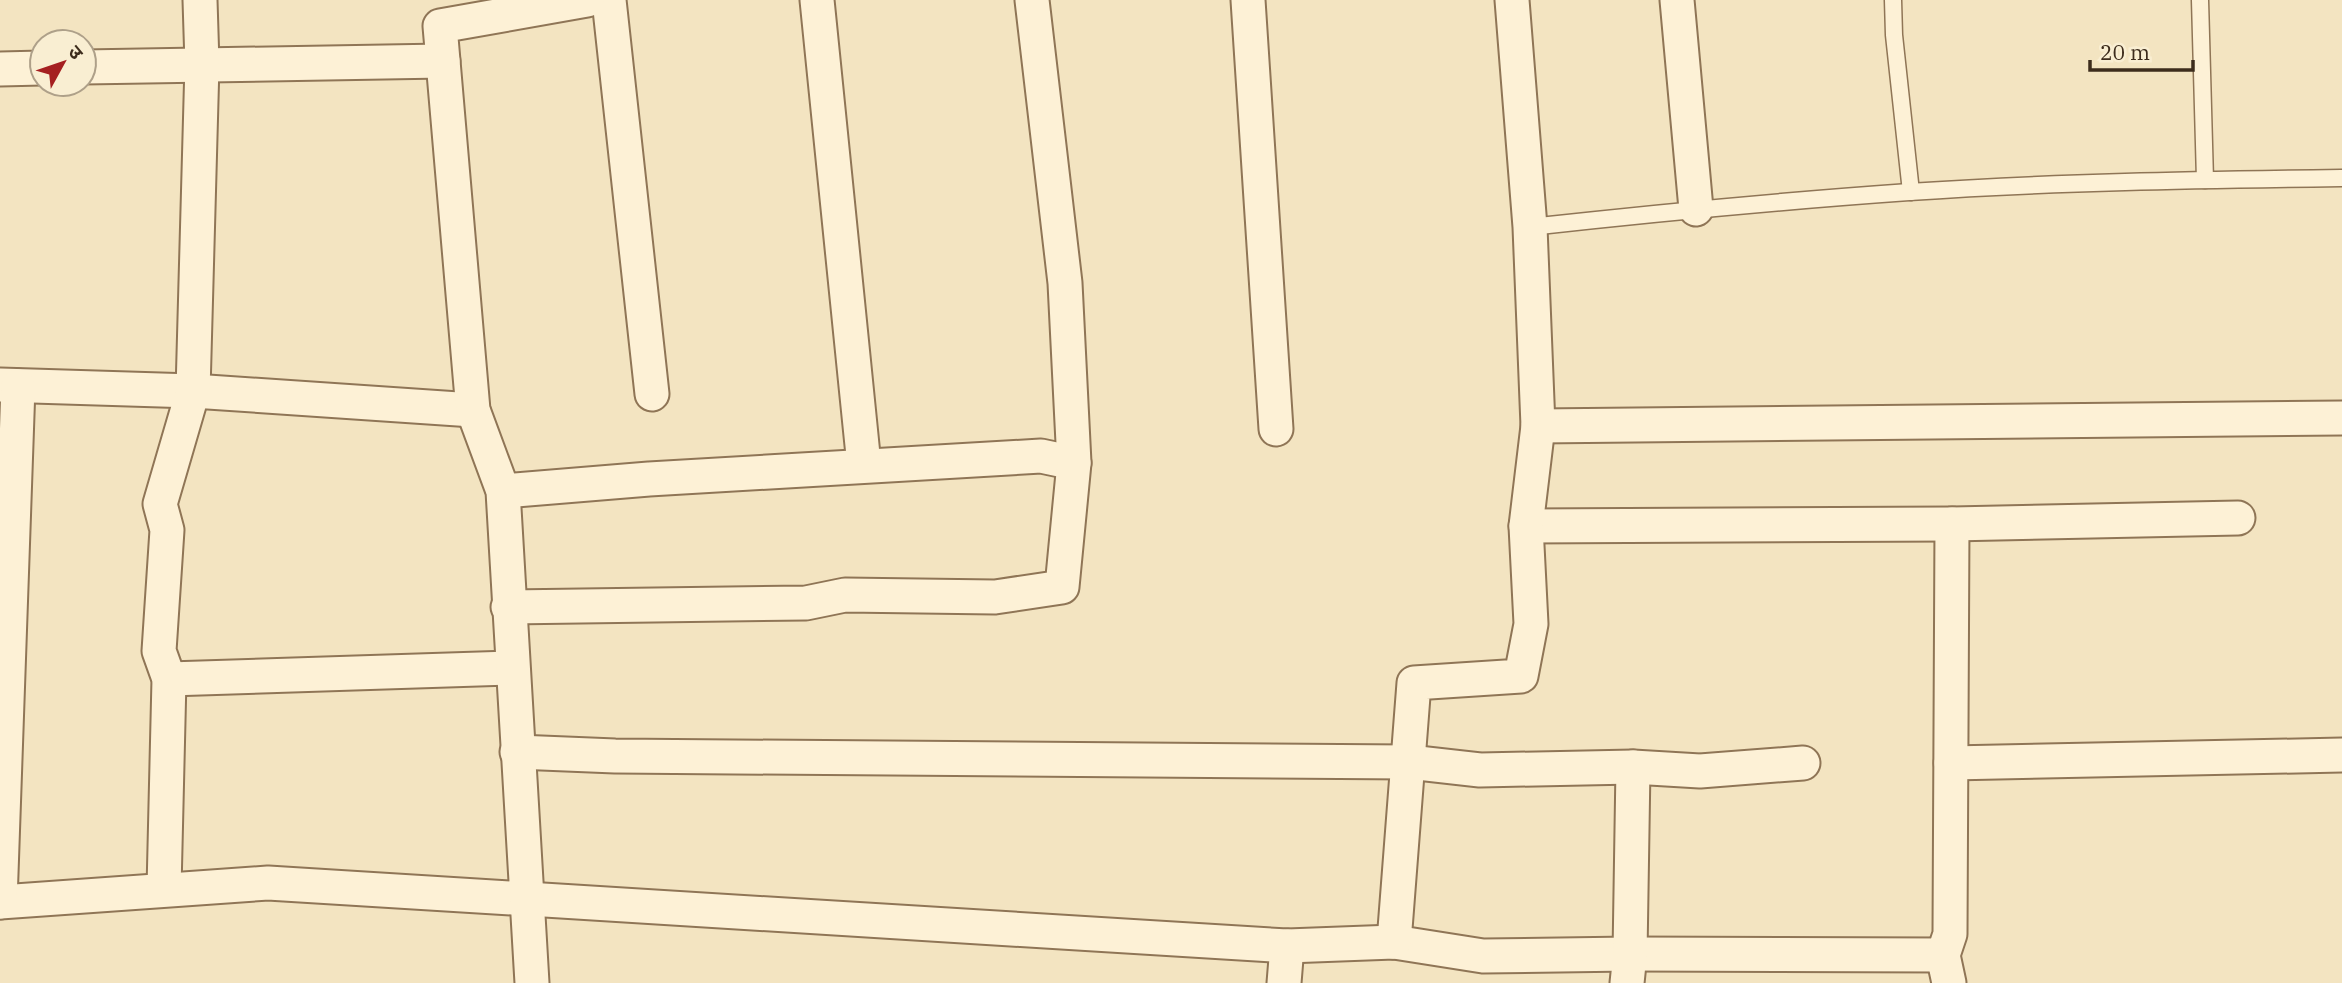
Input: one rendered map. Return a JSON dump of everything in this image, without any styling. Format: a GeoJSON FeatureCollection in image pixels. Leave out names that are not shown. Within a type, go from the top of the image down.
{"type":"FeatureCollection","features":[{"type":"Feature","properties":{"kind":"street"},"geometry":{"type":"LineString","coordinates":[[164,889],[169,679],[159,651],[167,530],[160,504],[193,391],[202,64],[200,0]]}},
{"type":"Feature","properties":{"kind":"street"},"geometry":{"type":"LineString","coordinates":[[532,983],[503,491],[472,410],[440,26],[587,0]]}},
{"type":"Feature","properties":{"kind":"street"},"geometry":{"type":"LineString","coordinates":[[609,0],[652,394]]}},
{"type":"Feature","properties":{"kind":"street"},"geometry":{"type":"LineString","coordinates":[[817,0],[864,466]]}},
{"type":"Feature","properties":{"kind":"street"},"geometry":{"type":"LineString","coordinates":[[508,607],[806,603],[845,595],[995,597],[1062,587],[1074,463],[1065,283],[1032,0]]}},
{"type":"Feature","properties":{"kind":"street"},"geometry":{"type":"LineString","coordinates":[[1248,0],[1276,429]]}},
{"type":"Feature","properties":{"kind":"street"},"geometry":{"type":"LineString","coordinates":[[1394,942],[1414,684],[1521,676],[1531,624],[1526,526],[1538,426],[1530,227],[1512,0]]}},
{"type":"Feature","properties":{"kind":"street"},"geometry":{"type":"LineString","coordinates":[[1677,0],[1696,209]]}},
{"type":"Feature","properties":{"kind":"street"},"geometry":{"type":"LineString","coordinates":[[98,67],[443,61]]}},
{"type":"Feature","properties":{"kind":"street"},"geometry":{"type":"LineString","coordinates":[[0,69],[28,68]]}},
{"type":"Feature","properties":{"kind":"street"},"geometry":{"type":"LineString","coordinates":[[472,410],[193,391],[9,385],[0,902],[268,883],[1287,946],[1394,942],[1483,956],[1628,968],[1946,969],[1950,934],[1952,523]]}},
{"type":"Feature","properties":{"kind":"street"},"geometry":{"type":"LineString","coordinates":[[1538,426],[2342,418]]}},
{"type":"Feature","properties":{"kind":"street"},"geometry":{"type":"LineString","coordinates":[[503,491],[649,479],[1041,456],[1074,463]]}},
{"type":"Feature","properties":{"kind":"street"},"geometry":{"type":"LineString","coordinates":[[1526,526],[2238,518]]}},
{"type":"Feature","properties":{"kind":"street"},"geometry":{"type":"LineString","coordinates":[[169,679],[512,668]]}},
{"type":"Feature","properties":{"kind":"street"},"geometry":{"type":"LineString","coordinates":[[517,752],[615,756],[1409,762],[1480,771],[1633,767],[1700,771],[1803,763]]}},
{"type":"Feature","properties":{"kind":"street"},"geometry":{"type":"LineString","coordinates":[[1951,763],[2342,755]]}},
{"type":"Feature","properties":{"kind":"street"},"geometry":{"type":"LineString","coordinates":[[1628,968],[1633,767]]}},
{"type":"Feature","properties":{"kind":"street"},"geometry":{"type":"LineString","coordinates":[[1284,983],[1287,946]]}},
{"type":"Feature","properties":{"kind":"lane"},"geometry":{"type":"LineString","coordinates":[[1892,0],[1911,192]]}},
{"type":"Feature","properties":{"kind":"lane"},"geometry":{"type":"LineString","coordinates":[[2200,0],[2205,180]]}},
{"type":"Feature","properties":{"kind":"lane"},"geometry":{"type":"LineString","coordinates":[[1530,227],[1696,209],[1911,192],[2342,177]]}}]}
